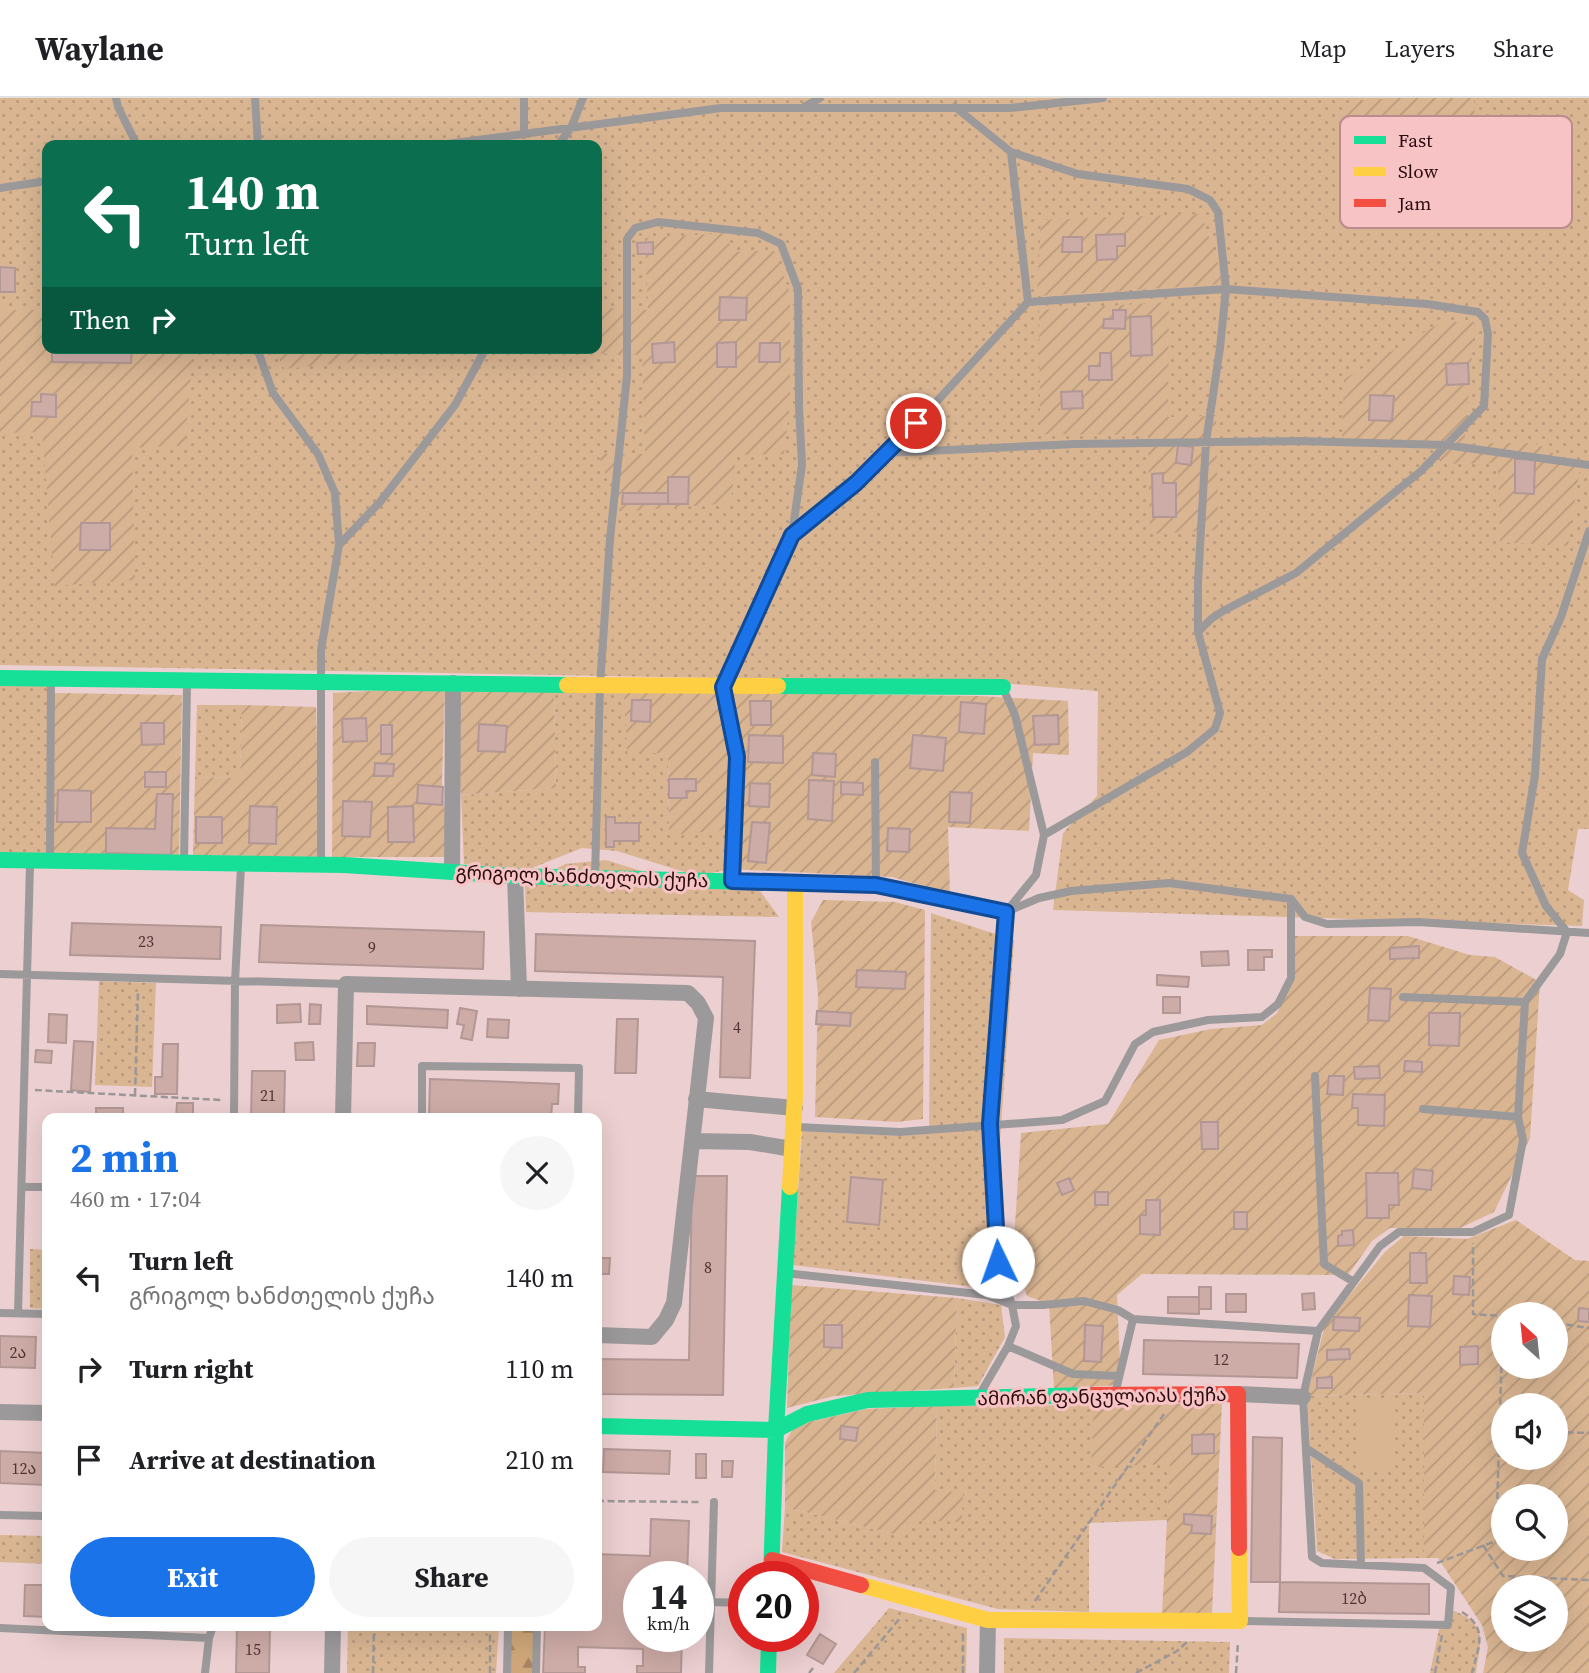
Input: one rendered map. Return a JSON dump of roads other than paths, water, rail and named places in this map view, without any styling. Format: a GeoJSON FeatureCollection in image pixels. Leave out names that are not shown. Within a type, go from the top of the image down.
{"type":"FeatureCollection","features":[{"type":"Feature","properties":{"kind":"street"},"geometry":{"type":"LineString","coordinates":[[0,678],[322,684],[453,683],[543,687],[1003,687]]}},
{"type":"Feature","properties":{"kind":"street"},"geometry":{"type":"LineString","coordinates":[[453,683],[453,872]]}},
{"type":"Feature","properties":{"kind":"street","name":"გრიგოლ ხანძთელის ქუჩა"},"geometry":{"type":"LineString","coordinates":[[0,860],[321,864],[515,876],[794,883]]}},
{"type":"Feature","properties":{"kind":"street"},"geometry":{"type":"LineString","coordinates":[[515,876],[519,989]]}},
{"type":"Feature","properties":{"kind":"street"},"geometry":{"type":"LineString","coordinates":[[772,1561],[776,1430],[795,1108],[794,883]]}},
{"type":"Feature","properties":{"kind":"street"},"geometry":{"type":"LineString","coordinates":[[343,1113],[346,984],[688,993],[698,1003],[706,1018],[674,1303],[666,1320],[652,1337],[602,1335]]}},
{"type":"Feature","properties":{"kind":"street"},"geometry":{"type":"LineString","coordinates":[[696,1099],[795,1108]]}},
{"type":"Feature","properties":{"kind":"street"},"geometry":{"type":"LineString","coordinates":[[693,1141],[750,1142],[792,1149]]}},
{"type":"Feature","properties":{"kind":"street"},"geometry":{"type":"LineString","coordinates":[[1238,1394],[1303,1396]]}},
{"type":"Feature","properties":{"kind":"street","name":"ამირან ფანცულაიას ქუჩა"},"geometry":{"type":"LineString","coordinates":[[776,1430],[807,1414],[868,1400],[979,1396],[1238,1394],[1240,1621]]}},
{"type":"Feature","properties":{"kind":"street"},"geometry":{"type":"LineString","coordinates":[[0,1412],[42,1413]]}},
{"type":"Feature","properties":{"kind":"street"},"geometry":{"type":"LineString","coordinates":[[602,1426],[776,1430]]}},
{"type":"Feature","properties":{"kind":"street"},"geometry":{"type":"LineString","coordinates":[[819,1580],[988,1620],[1240,1621]]}},
{"type":"Feature","properties":{"kind":"street"},"geometry":{"type":"LineString","coordinates":[[986,1673],[988,1620]]}},
{"type":"Feature","properties":{"kind":"street"},"geometry":{"type":"LineString","coordinates":[[332,1673],[333,1631]]}},
{"type":"Feature","properties":{"kind":"street"},"geometry":{"type":"LineString","coordinates":[[768,1673],[769,1652]]}},
{"type":"Feature","properties":{"kind":"lane"},"geometry":{"type":"LineString","coordinates":[[116,98],[134,140]]}},
{"type":"Feature","properties":{"kind":"lane"},"geometry":{"type":"LineString","coordinates":[[255,98],[258,140]]}},
{"type":"Feature","properties":{"kind":"lane"},"geometry":{"type":"LineString","coordinates":[[524,98],[524,135]]}},
{"type":"Feature","properties":{"kind":"lane"},"geometry":{"type":"LineString","coordinates":[[562,140],[571,128],[583,98]]}},
{"type":"Feature","properties":{"kind":"lane"},"geometry":{"type":"LineString","coordinates":[[803,107],[820,98]]}},
{"type":"Feature","properties":{"kind":"lane"},"geometry":{"type":"LineString","coordinates":[[482,140],[721,108],[1010,108],[1103,98]]}},
{"type":"Feature","properties":{"kind":"lane"},"geometry":{"type":"LineString","coordinates":[[955,107],[1011,152],[1078,174],[1188,189],[1210,200],[1217,212],[1226,289],[1206,442],[1198,582],[1198,632],[1220,713],[1215,729],[1187,752],[1044,835]]}},
{"type":"Feature","properties":{"kind":"lane"},"geometry":{"type":"LineString","coordinates":[[1011,152],[1028,302]]}},
{"type":"Feature","properties":{"kind":"lane"},"geometry":{"type":"LineString","coordinates":[[0,188],[42,182]]}},
{"type":"Feature","properties":{"kind":"lane"},"geometry":{"type":"LineString","coordinates":[[595,877],[600,685],[610,539],[627,376],[627,239],[635,228],[658,222],[758,233],[781,244],[798,289],[802,465],[792,535],[723,687],[737,757],[732,881]]}},
{"type":"Feature","properties":{"kind":"lane"},"geometry":{"type":"LineString","coordinates":[[792,535],[856,483],[1028,302],[1226,289],[1427,304],[1478,312],[1485,319],[1488,334],[1483,406],[1421,471],[1296,573],[1223,611],[1198,632]]}},
{"type":"Feature","properties":{"kind":"lane"},"geometry":{"type":"LineString","coordinates":[[259,354],[273,393],[318,454],[335,493],[339,545],[321,650],[321,864]]}},
{"type":"Feature","properties":{"kind":"lane"},"geometry":{"type":"LineString","coordinates":[[339,545],[380,502],[455,405],[482,354]]}},
{"type":"Feature","properties":{"kind":"lane"},"geometry":{"type":"LineString","coordinates":[[885,453],[1076,444],[1299,441],[1446,445],[1589,465]]}},
{"type":"Feature","properties":{"kind":"lane"},"geometry":{"type":"LineString","coordinates":[[1567,932],[1546,906],[1522,853],[1535,775],[1542,659],[1561,617],[1589,531]]}},
{"type":"Feature","properties":{"kind":"lane"},"geometry":{"type":"LineString","coordinates":[[50,861],[51,679]]}},
{"type":"Feature","properties":{"kind":"lane"},"geometry":{"type":"LineString","coordinates":[[184,863],[187,681]]}},
{"type":"Feature","properties":{"kind":"lane"},"geometry":{"type":"LineString","coordinates":[[979,1396],[1008,1346],[1016,1326],[998,1262],[990,1124],[1006,912],[1036,875],[1044,835],[1015,715],[1003,687]]}},
{"type":"Feature","properties":{"kind":"lane"},"geometry":{"type":"LineString","coordinates":[[875,762],[876,885]]}},
{"type":"Feature","properties":{"kind":"lane"},"geometry":{"type":"LineString","coordinates":[[18,1313],[30,861]]}},
{"type":"Feature","properties":{"kind":"lane"},"geometry":{"type":"LineString","coordinates":[[234,1113],[235,982],[242,863]]}},
{"type":"Feature","properties":{"kind":"lane","name":"გრიგოლ ხანძთელის ქუჩა"},"geometry":{"type":"LineString","coordinates":[[794,883],[876,885],[1006,912]]}},
{"type":"Feature","properties":{"kind":"lane"},"geometry":{"type":"LineString","coordinates":[[1006,912],[1039,898],[1070,891],[1169,883],[1291,899],[1305,917],[1327,924],[1418,922],[1589,933]]}},
{"type":"Feature","properties":{"kind":"lane"},"geometry":{"type":"LineString","coordinates":[[794,1126],[900,1132],[1062,1120],[1105,1101],[1135,1044],[1153,1032],[1208,1020],[1262,1017],[1278,1004],[1291,978],[1291,899]]}},
{"type":"Feature","properties":{"kind":"lane"},"geometry":{"type":"LineString","coordinates":[[1240,1621],[1448,1625],[1451,1588],[1424,1567],[1322,1563],[1312,1557],[1303,1396],[1318,1331],[1380,1246],[1399,1232],[1473,1232],[1509,1215],[1523,1140],[1518,1117],[1525,1002],[1560,954],[1567,932]]}},
{"type":"Feature","properties":{"kind":"lane"},"geometry":{"type":"LineString","coordinates":[[0,974],[346,984]]}},
{"type":"Feature","properties":{"kind":"lane"},"geometry":{"type":"LineString","coordinates":[[1403,997],[1525,1002]]}},
{"type":"Feature","properties":{"kind":"lane"},"geometry":{"type":"LineString","coordinates":[[422,1113],[422,1066],[436,1066],[579,1068],[578,1113]]}},
{"type":"Feature","properties":{"kind":"lane"},"geometry":{"type":"LineString","coordinates":[[1315,1076],[1324,1264],[1354,1282]]}},
{"type":"Feature","properties":{"kind":"lane"},"geometry":{"type":"LineString","coordinates":[[1423,1109],[1518,1117]]}},
{"type":"Feature","properties":{"kind":"lane"},"geometry":{"type":"LineString","coordinates":[[22,1187],[42,1187]]}},
{"type":"Feature","properties":{"kind":"lane"},"geometry":{"type":"LineString","coordinates":[[785,1273],[987,1295],[1012,1305],[1084,1301],[1118,1310],[1133,1319],[1318,1331]]}},
{"type":"Feature","properties":{"kind":"lane"},"geometry":{"type":"LineString","coordinates":[[0,1313],[42,1314]]}},
{"type":"Feature","properties":{"kind":"lane"},"geometry":{"type":"LineString","coordinates":[[1116,1394],[1133,1319]]}},
{"type":"Feature","properties":{"kind":"lane"},"geometry":{"type":"LineString","coordinates":[[1008,1346],[1073,1374],[1119,1377]]}},
{"type":"Feature","properties":{"kind":"lane"},"geometry":{"type":"LineString","coordinates":[[1306,1448],[1359,1483],[1361,1565]]}},
{"type":"Feature","properties":{"kind":"lane"},"geometry":{"type":"LineString","coordinates":[[712,1561],[714,1502]]}},
{"type":"Feature","properties":{"kind":"lane"},"geometry":{"type":"LineString","coordinates":[[0,1515],[42,1516]]}},
{"type":"Feature","properties":{"kind":"lane"},"geometry":{"type":"LineString","coordinates":[[0,1628],[42,1630]]}},
{"type":"Feature","properties":{"kind":"lane"},"geometry":{"type":"LineString","coordinates":[[63,1631],[209,1638]]}},
{"type":"Feature","properties":{"kind":"lane"},"geometry":{"type":"LineString","coordinates":[[205,1673],[211,1631]]}},
{"type":"Feature","properties":{"kind":"lane"},"geometry":{"type":"LineString","coordinates":[[507,1673],[508,1631]]}},
{"type":"Feature","properties":{"kind":"lane"},"geometry":{"type":"LineString","coordinates":[[536,1673],[537,1631]]}},
{"type":"Feature","properties":{"kind":"lane"},"geometry":{"type":"LineString","coordinates":[[709,1673],[710,1652]]}}]}
